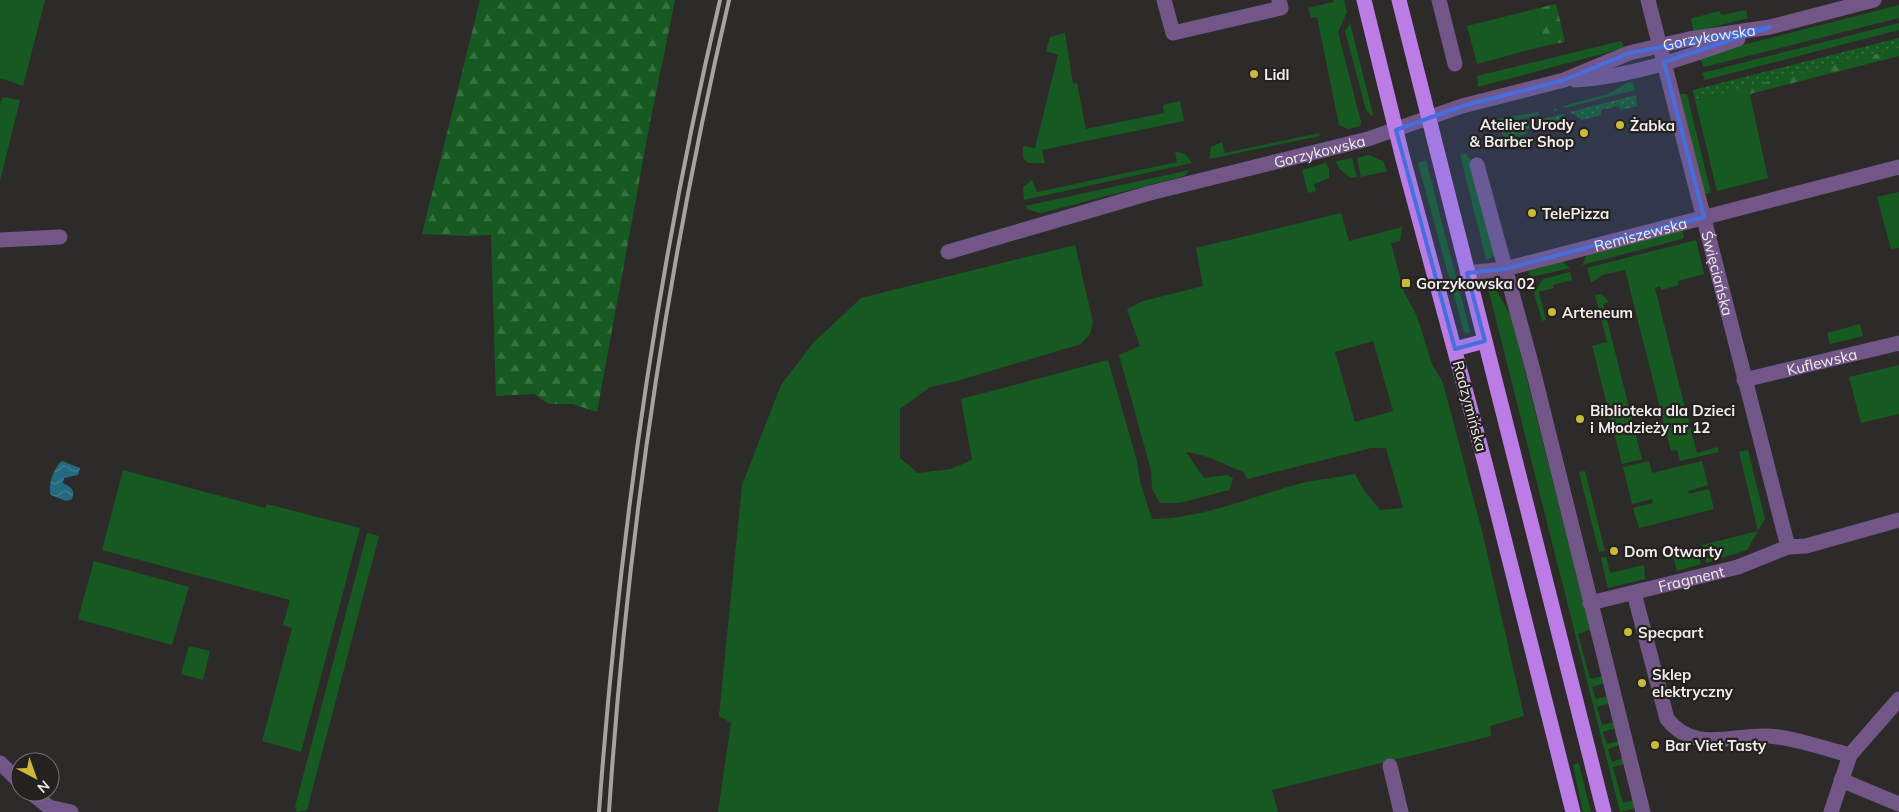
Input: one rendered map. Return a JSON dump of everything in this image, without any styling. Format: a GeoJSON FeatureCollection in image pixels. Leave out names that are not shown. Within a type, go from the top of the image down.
{"type":"FeatureCollection","features":[{"type":"Feature","properties":{"kind":"main road","name":"Radzymińska"},"geometry":{"type":"LineString","coordinates":[[1364,0],[1573,812]]}},
{"type":"Feature","properties":{"kind":"main road","name":"Radzymińska"},"geometry":{"type":"LineString","coordinates":[[1399,0],[1604,812]]}},
{"type":"Feature","properties":{"kind":"main road"},"geometry":{"type":"LineString","coordinates":[[1455,349],[1485,342]]}},
{"type":"Feature","properties":{"kind":"street"},"geometry":{"type":"LineString","coordinates":[[1164,0],[1173,33],[1281,8],[1279,0]]}},
{"type":"Feature","properties":{"kind":"street"},"geometry":{"type":"LineString","coordinates":[[1439,0],[1455,64]]}},
{"type":"Feature","properties":{"kind":"street","name":"Święciańska"},"geometry":{"type":"LineString","coordinates":[[1648,0],[1788,547]]}},
{"type":"Feature","properties":{"kind":"street","name":"Gorzykowska"},"geometry":{"type":"LineString","coordinates":[[1856,6],[1874,0]]}},
{"type":"Feature","properties":{"kind":"street","name":"Gorzykowska"},"geometry":{"type":"LineString","coordinates":[[948,252],[1150,193],[1359,142],[1462,106],[1564,80],[1629,53],[1689,39],[1770,27],[1885,0]]}},
{"type":"Feature","properties":{"kind":"street","name":"Gorzykowska"},"geometry":{"type":"LineString","coordinates":[[1564,80],[1598,78],[1693,55],[1770,27]]}},
{"type":"Feature","properties":{"kind":"street"},"geometry":{"type":"LineString","coordinates":[[1477,165],[1533,370],[1643,812]]}},
{"type":"Feature","properties":{"kind":"street","name":"Remiszewska"},"geometry":{"type":"LineString","coordinates":[[1467,273],[1505,270],[1899,167]]}},
{"type":"Feature","properties":{"kind":"street"},"geometry":{"type":"LineString","coordinates":[[0,240],[60,237]]}},
{"type":"Feature","properties":{"kind":"street","name":"Kuflewska"},"geometry":{"type":"LineString","coordinates":[[1744,380],[1899,343]]}},
{"type":"Feature","properties":{"kind":"street","name":"Fragment"},"geometry":{"type":"LineString","coordinates":[[1590,603],[1738,567],[1788,547],[1806,546],[1899,520]]}},
{"type":"Feature","properties":{"kind":"street"},"geometry":{"type":"LineString","coordinates":[[1634,593],[1667,719],[1678,731],[1690,738],[1708,740],[1768,736],[1850,755]]}},
{"type":"Feature","properties":{"kind":"street"},"geometry":{"type":"LineString","coordinates":[[1831,812],[1850,755],[1899,699]]}},
{"type":"Feature","properties":{"kind":"street"},"geometry":{"type":"LineString","coordinates":[[0,763],[10,772]]}},
{"type":"Feature","properties":{"kind":"street"},"geometry":{"type":"LineString","coordinates":[[1390,766],[1401,812]]}},
{"type":"Feature","properties":{"kind":"street"},"geometry":{"type":"LineString","coordinates":[[1841,780],[1897,807]]}},
{"type":"Feature","properties":{"kind":"street"},"geometry":{"type":"LineString","coordinates":[[43,802],[50,807],[70,812]]}},
{"type":"Feature","properties":{"kind":"highlighted area"},"geometry":{"type":"Polygon","coordinates":[[[1770,27],[1664,62],[1704,217],[1505,269],[1467,273],[1485,341],[1455,349],[1396,130],[1462,106],[1564,80],[1629,53],[1770,27]]]}},
{"type":"Feature","properties":{"kind":"green space"},"geometry":{"type":"Polygon","coordinates":[[[0,0],[45,0],[23,86],[0,78],[0,0]]]}},
{"type":"Feature","properties":{"kind":"green space"},"geometry":{"type":"Polygon","coordinates":[[[480,0],[675,0],[650,122],[597,412],[572,404],[549,404],[534,394],[496,396],[491,235],[422,234],[480,0]]]}},
{"type":"Feature","properties":{"kind":"green space"},"geometry":{"type":"Polygon","coordinates":[[[1333,0],[1344,0],[1347,12],[1338,32],[1361,122],[1360,126],[1348,129],[1339,125],[1317,17],[1311,18],[1308,8],[1333,2],[1333,0]]]}},
{"type":"Feature","properties":{"kind":"green space"},"geometry":{"type":"Polygon","coordinates":[[[1556,4],[1565,42],[1544,46],[1535,9],[1556,4]]]}},
{"type":"Feature","properties":{"kind":"green space"},"geometry":{"type":"Polygon","coordinates":[[[1899,5],[1899,18],[1704,67],[1700,59],[1735,47],[1899,5]]]}},
{"type":"Feature","properties":{"kind":"green space"},"geometry":{"type":"Polygon","coordinates":[[[1535,9],[1544,46],[1477,64],[1467,26],[1535,9]]]}},
{"type":"Feature","properties":{"kind":"green space"},"geometry":{"type":"Polygon","coordinates":[[[1746,10],[1748,18],[1694,32],[1691,20],[1693,18],[1719,11],[1722,15],[1746,10]]]}},
{"type":"Feature","properties":{"kind":"green space"},"geometry":{"type":"Polygon","coordinates":[[[1350,23],[1372,116],[1366,110],[1345,31],[1350,23]]]}},
{"type":"Feature","properties":{"kind":"green space"},"geometry":{"type":"Polygon","coordinates":[[[1899,23],[1899,30],[1705,80],[1702,73],[1899,23]]]}},
{"type":"Feature","properties":{"kind":"green space"},"geometry":{"type":"Polygon","coordinates":[[[1065,33],[1073,84],[1077,83],[1086,129],[1164,113],[1163,105],[1180,101],[1184,121],[1042,150],[1045,163],[1028,163],[1023,158],[1023,146],[1035,148],[1058,55],[1046,51],[1050,37],[1065,33]]]}},
{"type":"Feature","properties":{"kind":"green space"},"geometry":{"type":"Polygon","coordinates":[[[1899,38],[1899,48],[1695,100],[1693,90],[1899,38]]]}},
{"type":"Feature","properties":{"kind":"green space"},"geometry":{"type":"Polygon","coordinates":[[[1621,41],[1624,48],[1478,87],[1477,76],[1621,41]]]}},
{"type":"Feature","properties":{"kind":"green space"},"geometry":{"type":"Polygon","coordinates":[[[1899,48],[1899,56],[1750,94],[1748,86],[1899,48]]]}},
{"type":"Feature","properties":{"kind":"green space"},"geometry":{"type":"Polygon","coordinates":[[[1629,82],[1633,83],[1635,90],[1565,108],[1563,106],[1608,94],[1629,82]]]}},
{"type":"Feature","properties":{"kind":"green space"},"geometry":{"type":"Polygon","coordinates":[[[1748,86],[1768,178],[1717,191],[1695,100],[1748,86]]]}},
{"type":"Feature","properties":{"kind":"green space"},"geometry":{"type":"Polygon","coordinates":[[[1680,94],[1687,94],[1711,193],[1705,194],[1680,94]]]}},
{"type":"Feature","properties":{"kind":"green space"},"geometry":{"type":"Polygon","coordinates":[[[1636,95],[1637,106],[1621,110],[1618,106],[1601,110],[1601,115],[1582,120],[1570,112],[1636,95]]]}},
{"type":"Feature","properties":{"kind":"green space"},"geometry":{"type":"Polygon","coordinates":[[[3,97],[20,100],[0,181],[0,104],[3,97]]]}},
{"type":"Feature","properties":{"kind":"green space"},"geometry":{"type":"Polygon","coordinates":[[[1538,112],[1539,115],[1499,125],[1498,119],[1538,112]]]}},
{"type":"Feature","properties":{"kind":"green space"},"geometry":{"type":"Polygon","coordinates":[[[1563,114],[1571,123],[1545,129],[1542,125],[1527,129],[1526,134],[1505,139],[1500,130],[1563,114]]]}},
{"type":"Feature","properties":{"kind":"green space"},"geometry":{"type":"Polygon","coordinates":[[[1319,133],[1320,136],[1209,159],[1211,147],[1222,142],[1225,153],[1319,133]]]}},
{"type":"Feature","properties":{"kind":"green space"},"geometry":{"type":"Polygon","coordinates":[[[1175,151],[1185,154],[1192,163],[1024,200],[1023,187],[1032,180],[1037,192],[1177,162],[1175,151]]]}},
{"type":"Feature","properties":{"kind":"green space"},"geometry":{"type":"Polygon","coordinates":[[[1466,153],[1471,161],[1495,254],[1489,259],[1486,259],[1460,155],[1466,153]]]}},
{"type":"Feature","properties":{"kind":"green space"},"geometry":{"type":"Polygon","coordinates":[[[1369,155],[1383,161],[1387,171],[1361,177],[1357,158],[1369,155]]]}},
{"type":"Feature","properties":{"kind":"green space"},"geometry":{"type":"Polygon","coordinates":[[[1352,158],[1357,177],[1350,178],[1339,168],[1336,161],[1352,158]]]}},
{"type":"Feature","properties":{"kind":"green space"},"geometry":{"type":"Polygon","coordinates":[[[1426,161],[1470,331],[1469,334],[1464,332],[1418,163],[1426,161]]]}},
{"type":"Feature","properties":{"kind":"green space"},"geometry":{"type":"Polygon","coordinates":[[[1326,163],[1329,169],[1329,178],[1314,184],[1316,191],[1308,193],[1302,170],[1326,163]]]}},
{"type":"Feature","properties":{"kind":"green space"},"geometry":{"type":"Polygon","coordinates":[[[1190,170],[1184,176],[1041,213],[1029,210],[1025,206],[1190,170]]]}},
{"type":"Feature","properties":{"kind":"green space"},"geometry":{"type":"Polygon","coordinates":[[[1899,192],[1899,248],[1891,249],[1877,197],[1899,192]]]}},
{"type":"Feature","properties":{"kind":"green space"},"geometry":{"type":"Polygon","coordinates":[[[1341,213],[1349,241],[1402,227],[1400,241],[1391,243],[1404,292],[1417,316],[1432,364],[1443,383],[1483,535],[1524,716],[1490,726],[1491,736],[1272,790],[1278,812],[718,812],[731,723],[719,716],[742,485],[781,385],[813,343],[861,298],[1075,245],[1093,322],[1090,334],[1081,344],[957,381],[930,387],[900,409],[900,458],[918,473],[951,469],[972,460],[961,399],[1108,360],[1137,461],[1140,482],[1152,519],[1170,518],[1207,511],[1298,484],[1355,474],[1364,490],[1380,510],[1403,508],[1386,448],[1371,448],[1247,479],[1244,472],[1208,457],[1186,452],[1204,478],[1228,475],[1233,479],[1229,490],[1179,503],[1160,503],[1152,489],[1151,470],[1119,355],[1140,346],[1127,309],[1143,301],[1203,286],[1196,248],[1341,213]],[[1373,341],[1335,352],[1355,422],[1393,411],[1373,341]]]}},
{"type":"Feature","properties":{"kind":"green space"},"geometry":{"type":"Polygon","coordinates":[[[1682,229],[1684,237],[1682,239],[1582,265],[1587,254],[1682,229]]]}},
{"type":"Feature","properties":{"kind":"green space"},"geometry":{"type":"Polygon","coordinates":[[[1696,240],[1704,274],[1678,281],[1679,285],[1661,290],[1660,286],[1655,288],[1685,408],[1683,409],[1684,414],[1687,413],[1697,453],[1718,447],[1719,452],[1680,461],[1677,450],[1671,451],[1625,270],[1602,275],[1591,282],[1587,268],[1696,240]]]}},
{"type":"Feature","properties":{"kind":"green space"},"geometry":{"type":"Polygon","coordinates":[[[1562,261],[1570,268],[1530,276],[1528,269],[1562,261]]]}},
{"type":"Feature","properties":{"kind":"green space"},"geometry":{"type":"Polygon","coordinates":[[[1570,272],[1572,280],[1553,285],[1554,288],[1539,292],[1546,320],[1542,321],[1534,293],[1543,279],[1570,272]]]}},
{"type":"Feature","properties":{"kind":"green space"},"geometry":{"type":"Polygon","coordinates":[[[1491,286],[1495,288],[1511,316],[1590,630],[1578,634],[1590,679],[1603,676],[1604,683],[1592,687],[1596,699],[1608,696],[1610,703],[1597,707],[1602,725],[1615,722],[1616,728],[1603,732],[1607,744],[1620,741],[1620,745],[1608,749],[1612,762],[1624,758],[1624,764],[1613,767],[1623,803],[1634,800],[1636,808],[1620,812],[1488,288],[1491,286]]]}},
{"type":"Feature","properties":{"kind":"green space"},"geometry":{"type":"Polygon","coordinates":[[[1602,294],[1609,302],[1603,304],[1642,459],[1622,464],[1592,346],[1607,342],[1595,295],[1602,294]]]}},
{"type":"Feature","properties":{"kind":"green space"},"geometry":{"type":"Polygon","coordinates":[[[1860,324],[1863,336],[1830,344],[1827,333],[1860,324]]]}},
{"type":"Feature","properties":{"kind":"green space"},"geometry":{"type":"Polygon","coordinates":[[[1899,365],[1899,414],[1861,423],[1849,377],[1899,365]]]}},
{"type":"Feature","properties":{"kind":"green space"},"geometry":{"type":"Polygon","coordinates":[[[1748,450],[1765,519],[1747,550],[1706,563],[1702,545],[1758,531],[1739,452],[1748,450]]]}},
{"type":"Feature","properties":{"kind":"green space"},"geometry":{"type":"Polygon","coordinates":[[[1649,461],[1652,473],[1702,461],[1708,485],[1688,491],[1689,494],[1709,489],[1714,509],[1639,528],[1633,508],[1653,503],[1652,499],[1632,504],[1623,467],[1649,461]]]}},
{"type":"Feature","properties":{"kind":"green space"},"geometry":{"type":"Polygon","coordinates":[[[123,470],[265,508],[267,504],[360,528],[301,752],[262,741],[292,628],[283,625],[290,600],[102,550],[123,470]]]}},
{"type":"Feature","properties":{"kind":"green space"},"geometry":{"type":"Polygon","coordinates":[[[1585,471],[1605,551],[1599,552],[1579,472],[1585,471]]]}},
{"type":"Feature","properties":{"kind":"green space"},"geometry":{"type":"Polygon","coordinates":[[[367,533],[379,536],[307,810],[296,812],[297,808],[295,807],[367,533]]]}},
{"type":"Feature","properties":{"kind":"green space"},"geometry":{"type":"Polygon","coordinates":[[[1696,547],[1701,564],[1677,571],[1672,553],[1696,547]]]}},
{"type":"Feature","properties":{"kind":"green space"},"geometry":{"type":"Polygon","coordinates":[[[1606,556],[1610,573],[1644,565],[1645,579],[1608,588],[1601,558],[1606,556]]]}},
{"type":"Feature","properties":{"kind":"green space"},"geometry":{"type":"Polygon","coordinates":[[[94,561],[189,587],[172,645],[78,619],[94,561]]]}},
{"type":"Feature","properties":{"kind":"green space"},"geometry":{"type":"Polygon","coordinates":[[[189,646],[210,651],[203,680],[181,674],[189,646]]]}},
{"type":"Feature","properties":{"kind":"green space"},"geometry":{"type":"Polygon","coordinates":[[[1579,764],[1591,812],[1583,812],[1573,765],[1579,764]]]}},
{"type":"Feature","properties":{"kind":"water"},"geometry":{"type":"Polygon","coordinates":[[[62,461],[80,468],[78,475],[64,478],[63,483],[72,489],[73,493],[72,499],[66,501],[51,495],[50,491],[54,472],[62,461]]]}},
{"type":"Feature","properties":{"kind":"railway"},"geometry":{"type":"LineString","coordinates":[[599,812],[617,608],[643,404],[677,201],[720,0]]}},
{"type":"Feature","properties":{"kind":"railway"},"geometry":{"type":"LineString","coordinates":[[609,812],[627,608],[652,404],[687,201],[729,0]]}},
{"type":"Feature","properties":{"kind":"place","name":"Lidl"},"geometry":{"type":"Point","coordinates":[1254,74]}},
{"type":"Feature","properties":{"kind":"place","name":"Żabka"},"geometry":{"type":"Point","coordinates":[1620,125]}},
{"type":"Feature","properties":{"kind":"place","name":"Atelier Urody & Barber Shop"},"geometry":{"type":"Point","coordinates":[1584,133]}},
{"type":"Feature","properties":{"kind":"place","name":"TelePizza"},"geometry":{"type":"Point","coordinates":[1532,213]}},
{"type":"Feature","properties":{"kind":"place","name":"Gorzykowska 02"},"geometry":{"type":"Point","coordinates":[1406,283]}},
{"type":"Feature","properties":{"kind":"place","name":"Arteneum"},"geometry":{"type":"Point","coordinates":[1552,312]}},
{"type":"Feature","properties":{"kind":"place","name":"Biblioteka dla Dzieci i Młodzieży nr 12"},"geometry":{"type":"Point","coordinates":[1580,419]}},
{"type":"Feature","properties":{"kind":"place","name":"Dom Otwarty"},"geometry":{"type":"Point","coordinates":[1614,551]}},
{"type":"Feature","properties":{"kind":"place","name":"Specpart"},"geometry":{"type":"Point","coordinates":[1628,632]}},
{"type":"Feature","properties":{"kind":"place","name":"Sklep elektryczny"},"geometry":{"type":"Point","coordinates":[1642,683]}},
{"type":"Feature","properties":{"kind":"place","name":"Bar Viet Tasty"},"geometry":{"type":"Point","coordinates":[1655,745]}}]}
